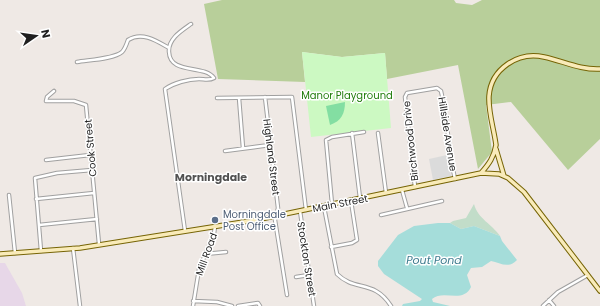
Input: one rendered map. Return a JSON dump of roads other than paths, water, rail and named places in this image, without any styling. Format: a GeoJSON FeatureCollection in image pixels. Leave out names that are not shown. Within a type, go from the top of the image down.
{"type":"FeatureCollection","features":[{"type":"Feature","properties":{"kind":"main road"},"geometry":{"type":"LineString","coordinates":[[600,69],[581,68],[534,56],[519,58],[508,64],[496,76],[490,94],[496,145],[504,176],[524,192],[600,291]]}},
{"type":"Feature","properties":{"kind":"main road"},"geometry":{"type":"LineString","coordinates":[[481,173],[492,159],[496,145]]}},
{"type":"Feature","properties":{"kind":"main road","name":"Main Street"},"geometry":{"type":"LineString","coordinates":[[0,254],[41,252],[73,248],[277,216],[360,200],[481,173],[504,176]]}},
{"type":"Feature","properties":{"kind":"street"},"geometry":{"type":"LineString","coordinates":[[185,231],[164,93],[166,88],[192,80],[214,78],[211,75],[196,69],[175,64],[170,58],[169,48],[172,39],[191,24]]}},
{"type":"Feature","properties":{"kind":"street"},"geometry":{"type":"LineString","coordinates":[[77,62],[108,57],[119,53],[123,51],[128,40],[138,36],[151,39],[169,48]]}},
{"type":"Feature","properties":{"kind":"street","name":"Birchwood Drive"},"geometry":{"type":"LineString","coordinates":[[415,188],[410,157],[406,94],[440,89]]}},
{"type":"Feature","properties":{"kind":"street","name":"Hillside Avenue"},"geometry":{"type":"LineString","coordinates":[[440,89],[455,179]]}},
{"type":"Feature","properties":{"kind":"street","name":"Cook Street"},"geometry":{"type":"LineString","coordinates":[[54,91],[47,96],[46,100],[74,100],[86,104],[99,244]]}},
{"type":"Feature","properties":{"kind":"street","name":"Highland Street"},"geometry":{"type":"LineString","coordinates":[[265,97],[278,208],[276,224],[286,295]]}},
{"type":"Feature","properties":{"kind":"street"},"geometry":{"type":"LineString","coordinates":[[217,98],[292,98],[306,210]]}},
{"type":"Feature","properties":{"kind":"street"},"geometry":{"type":"LineString","coordinates":[[239,98],[243,148]]}},
{"type":"Feature","properties":{"kind":"street"},"geometry":{"type":"LineString","coordinates":[[333,205],[326,140],[332,137],[364,132]]}},
{"type":"Feature","properties":{"kind":"street"},"geometry":{"type":"LineString","coordinates":[[352,133],[360,200]]}},
{"type":"Feature","properties":{"kind":"street"},"geometry":{"type":"LineString","coordinates":[[378,133],[386,194]]}},
{"type":"Feature","properties":{"kind":"street"},"geometry":{"type":"LineString","coordinates":[[225,151],[270,145]]}},
{"type":"Feature","properties":{"kind":"street"},"geometry":{"type":"LineString","coordinates":[[46,160],[90,155]]}},
{"type":"Feature","properties":{"kind":"street"},"geometry":{"type":"LineString","coordinates":[[41,252],[35,178],[57,173],[92,170]]}},
{"type":"Feature","properties":{"kind":"street"},"geometry":{"type":"LineString","coordinates":[[402,190],[407,208]]}},
{"type":"Feature","properties":{"kind":"street"},"geometry":{"type":"LineString","coordinates":[[36,199],[94,193]]}},
{"type":"Feature","properties":{"kind":"street"},"geometry":{"type":"LineString","coordinates":[[9,195],[15,253]]}},
{"type":"Feature","properties":{"kind":"street"},"geometry":{"type":"LineString","coordinates":[[331,247],[356,242],[351,201]]}},
{"type":"Feature","properties":{"kind":"street"},"geometry":{"type":"LineString","coordinates":[[381,215],[442,201]]}},
{"type":"Feature","properties":{"kind":"street"},"geometry":{"type":"LineString","coordinates":[[324,207],[335,269],[339,276],[349,282],[377,290],[383,295],[391,306]]}},
{"type":"Feature","properties":{"kind":"street","name":"Stockton Street"},"geometry":{"type":"LineString","coordinates":[[300,211],[314,306]]}},
{"type":"Feature","properties":{"kind":"street"},"geometry":{"type":"LineString","coordinates":[[39,225],[97,218]]}},
{"type":"Feature","properties":{"kind":"street","name":"Mill Road"},"geometry":{"type":"LineString","coordinates":[[193,306],[199,269],[206,254],[215,226]]}},
{"type":"Feature","properties":{"kind":"street"},"geometry":{"type":"LineString","coordinates":[[73,248],[80,306]]}},
{"type":"Feature","properties":{"kind":"street"},"geometry":{"type":"LineString","coordinates":[[206,254],[226,252]]}},
{"type":"Feature","properties":{"kind":"street"},"geometry":{"type":"LineString","coordinates":[[296,277],[309,275]]}},
{"type":"Feature","properties":{"kind":"street"},"geometry":{"type":"LineString","coordinates":[[543,306],[558,292],[588,275]]}},
{"type":"Feature","properties":{"kind":"street"},"geometry":{"type":"LineString","coordinates":[[549,300],[554,306]]}},
{"type":"Feature","properties":{"kind":"street"},"geometry":{"type":"LineString","coordinates":[[193,301],[218,302],[232,306]]}},
{"type":"Feature","properties":{"kind":"street"},"geometry":{"type":"LineString","coordinates":[[238,306],[254,303],[258,303],[260,306]]}},
{"type":"Feature","properties":{"kind":"water","name":"Pout Pond"},"geometry":{"type":"Polygon","coordinates":[[[450,223],[461,229],[474,226],[500,236],[502,241],[517,260],[508,265],[491,261],[482,267],[471,268],[467,275],[471,287],[467,292],[458,296],[442,295],[432,299],[433,302],[450,306],[402,306],[403,304],[420,301],[422,299],[384,274],[378,266],[378,261],[398,235],[414,226],[450,223]]]}},
{"type":"Feature","properties":{"kind":"place","name":"Morningdale Post Office"},"geometry":{"type":"Point","coordinates":[215,220]}},
{"type":"Feature","properties":{"kind":"district","name":"Morningdale"},"geometry":{"type":"Point","coordinates":[211,177]}},
{"type":"Feature","properties":{"kind":"park label","name":"Manor Playground"},"geometry":{"type":"Point","coordinates":[347,95]}}]}
